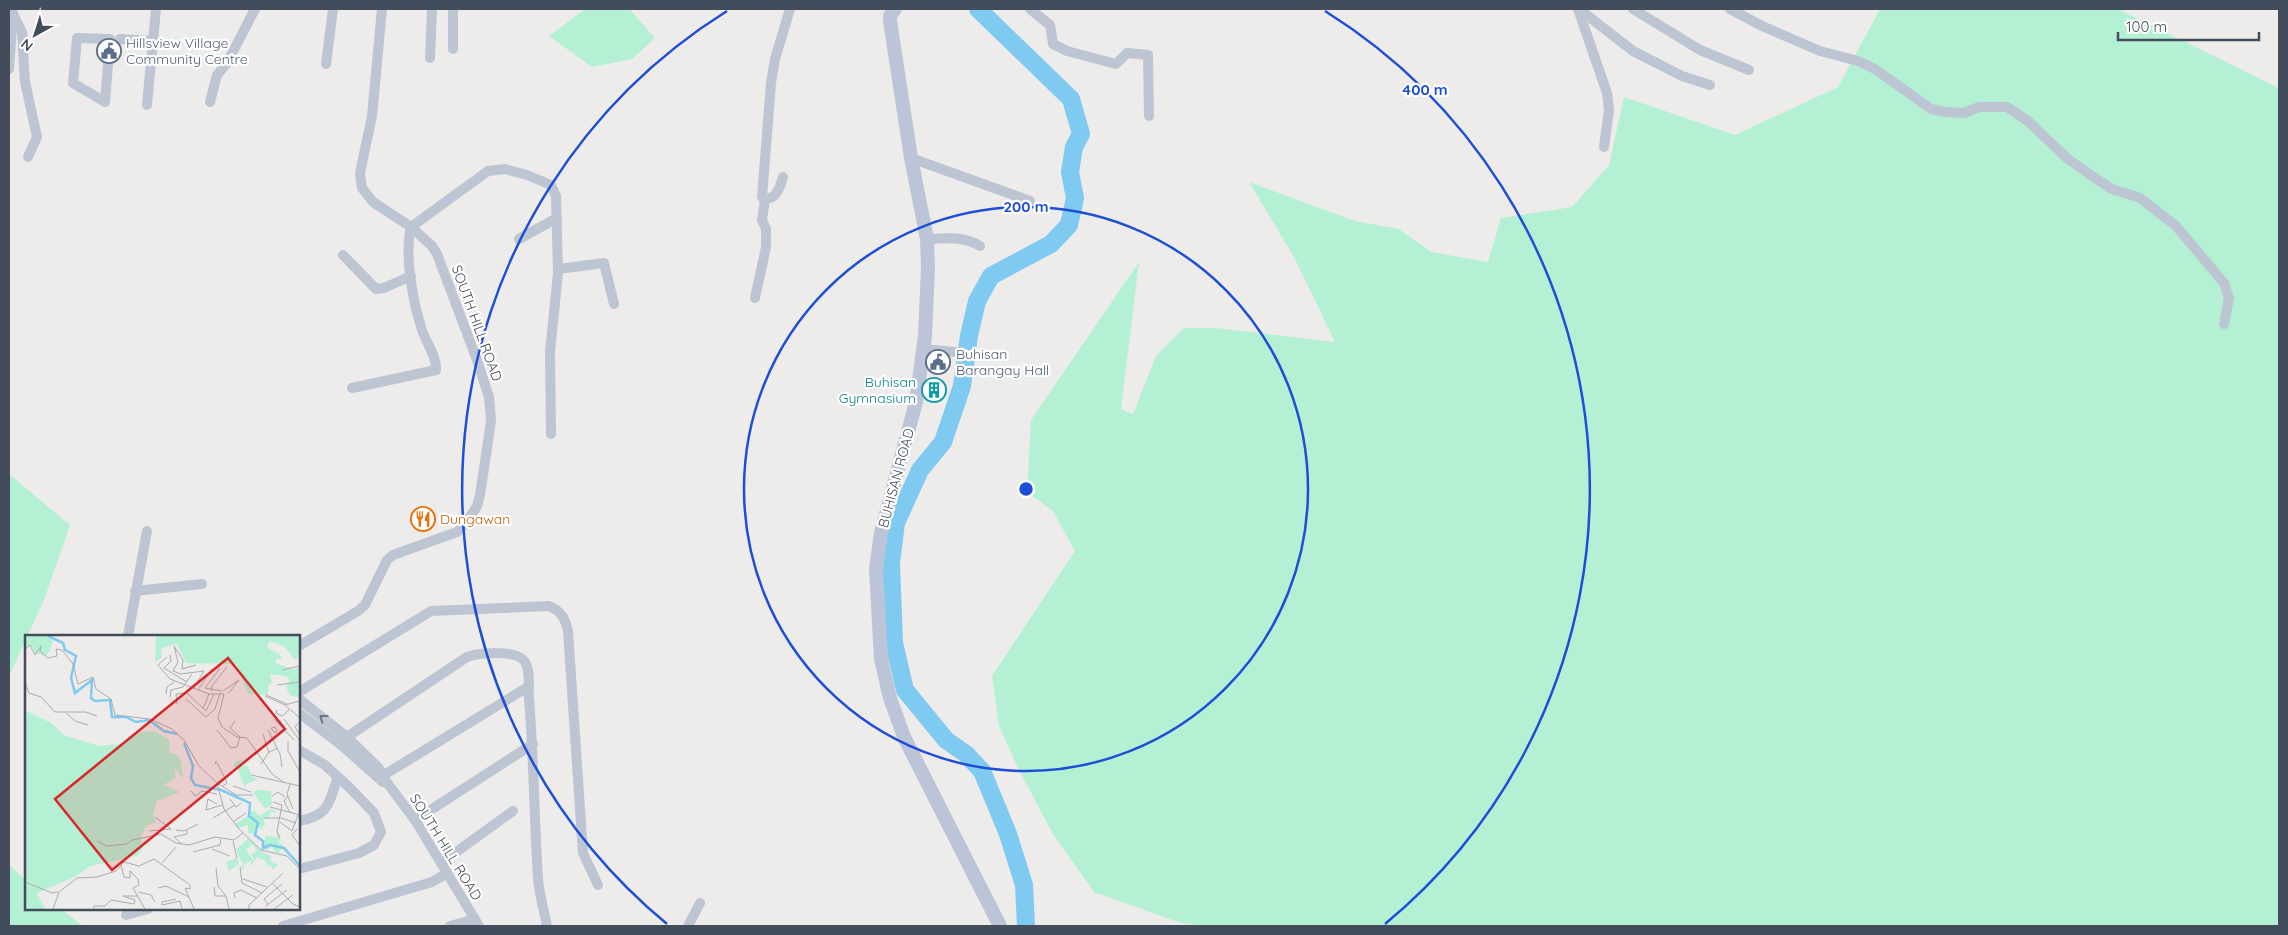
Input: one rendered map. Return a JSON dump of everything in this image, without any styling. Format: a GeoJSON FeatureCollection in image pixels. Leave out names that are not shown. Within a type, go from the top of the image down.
{"type":"FeatureCollection","features":[{"type":"Feature","properties":{"kind":"street"},"geometry":{"type":"LineString","coordinates":[[147,105],[156,9]]}},
{"type":"Feature","properties":{"kind":"street"},"geometry":{"type":"LineString","coordinates":[[210,102],[217,75],[227,63],[255,9]]}},
{"type":"Feature","properties":{"kind":"street"},"geometry":{"type":"LineString","coordinates":[[326,64],[333,9]]}},
{"type":"Feature","properties":{"kind":"street","name":"SOUTH HILL ROAD"},"geometry":{"type":"LineString","coordinates":[[300,645],[358,612],[365,605],[388,560],[393,555],[462,528],[472,516],[480,495],[491,420],[489,397],[477,360],[437,254],[432,246],[411,227],[373,202],[362,188],[360,173],[372,120],[382,9]]}},
{"type":"Feature","properties":{"kind":"street"},"geometry":{"type":"LineString","coordinates":[[430,58],[432,9]]}},
{"type":"Feature","properties":{"kind":"street"},"geometry":{"type":"LineString","coordinates":[[453,9],[453,49]]}},
{"type":"Feature","properties":{"kind":"street"},"geometry":{"type":"LineString","coordinates":[[755,298],[766,248],[767,234],[762,220],[765,199],[762,197],[761,192],[770,82],[790,9]]}},
{"type":"Feature","properties":{"kind":"street"},"geometry":{"type":"LineString","coordinates":[[1030,9],[1050,25],[1053,44],[1067,51],[1116,64],[1127,53],[1148,55],[1149,116]]}},
{"type":"Feature","properties":{"kind":"street"},"geometry":{"type":"LineString","coordinates":[[1579,9],[1633,51],[1682,76],[1710,85]]}},
{"type":"Feature","properties":{"kind":"street"},"geometry":{"type":"LineString","coordinates":[[1579,9],[1607,93],[1609,110],[1604,147]]}},
{"type":"Feature","properties":{"kind":"street"},"geometry":{"type":"LineString","coordinates":[[1633,9],[1700,50],[1749,70]]}},
{"type":"Feature","properties":{"kind":"street"},"geometry":{"type":"LineString","coordinates":[[1730,9],[1762,26],[1820,51],[1858,61],[1876,69],[1931,109],[1964,113],[1979,107],[2007,107],[2028,121],[2068,159],[2082,169],[2112,189],[2140,198],[2176,226],[2224,283],[2229,298],[2224,324]]}},
{"type":"Feature","properties":{"kind":"street"},"geometry":{"type":"LineString","coordinates":[[9,69],[11,11]]}},
{"type":"Feature","properties":{"kind":"street"},"geometry":{"type":"LineString","coordinates":[[11,11],[22,32],[25,82],[37,137],[28,157]]}},
{"type":"Feature","properties":{"kind":"street","name":"BUHISAN ROAD"},"geometry":{"type":"LineString","coordinates":[[891,11],[911,158],[927,239],[928,276],[924,349],[916,402],[881,533],[876,569],[881,659],[890,698],[904,737],[1000,926]]}},
{"type":"Feature","properties":{"kind":"street"},"geometry":{"type":"LineString","coordinates":[[77,38],[110,39],[105,102],[74,84],[77,38]]}},
{"type":"Feature","properties":{"kind":"street"},"geometry":{"type":"LineString","coordinates":[[120,39],[154,41]]}},
{"type":"Feature","properties":{"kind":"street"},"geometry":{"type":"LineString","coordinates":[[911,158],[1030,201]]}},
{"type":"Feature","properties":{"kind":"street"},"geometry":{"type":"LineString","coordinates":[[352,388],[436,370],[422,330],[411,276],[409,243],[411,227],[488,172],[505,169],[551,185],[556,196],[558,269],[550,352],[551,434]]}},
{"type":"Feature","properties":{"kind":"street"},"geometry":{"type":"LineString","coordinates":[[765,199],[769,199],[776,193],[783,177]]}},
{"type":"Feature","properties":{"kind":"street"},"geometry":{"type":"LineString","coordinates":[[519,239],[557,218]]}},
{"type":"Feature","properties":{"kind":"street"},"geometry":{"type":"LineString","coordinates":[[927,239],[958,238],[971,241],[980,246]]}},
{"type":"Feature","properties":{"kind":"street"},"geometry":{"type":"LineString","coordinates":[[343,255],[376,289],[384,288],[411,276]]}},
{"type":"Feature","properties":{"kind":"street"},"geometry":{"type":"LineString","coordinates":[[558,269],[604,263],[614,304]]}},
{"type":"Feature","properties":{"kind":"street"},"geometry":{"type":"LineString","coordinates":[[924,349],[965,353]]}},
{"type":"Feature","properties":{"kind":"street"},"geometry":{"type":"LineString","coordinates":[[128,635],[147,531]]}},
{"type":"Feature","properties":{"kind":"street"},"geometry":{"type":"LineString","coordinates":[[135,591],[202,584]]}},
{"type":"Feature","properties":{"kind":"street"},"geometry":{"type":"LineString","coordinates":[[300,691],[431,611],[549,606],[557,609],[566,622],[568,631],[583,853],[598,885]]}},
{"type":"Feature","properties":{"kind":"street"},"geometry":{"type":"LineString","coordinates":[[343,740],[472,655],[503,653],[520,657],[527,668],[533,744],[538,880],[547,926]]}},
{"type":"Feature","properties":{"kind":"street"},"geometry":{"type":"LineString","coordinates":[[383,779],[528,687]]}},
{"type":"Feature","properties":{"kind":"street","name":"SOUTH HILL ROAD"},"geometry":{"type":"LineString","coordinates":[[300,700],[383,779],[415,820],[477,922]]}},
{"type":"Feature","properties":{"kind":"street","name":"SOUTH HILL ROAD"},"geometry":{"type":"LineString","coordinates":[[300,714],[343,740]]}},
{"type":"Feature","properties":{"kind":"street"},"geometry":{"type":"LineString","coordinates":[[415,820],[533,744]]}},
{"type":"Feature","properties":{"kind":"street"},"geometry":{"type":"LineString","coordinates":[[300,751],[325,765],[374,813],[381,832],[374,845],[359,853],[300,869]]}},
{"type":"Feature","properties":{"kind":"street"},"geometry":{"type":"LineString","coordinates":[[300,821],[316,818],[325,810],[338,777]]}},
{"type":"Feature","properties":{"kind":"street"},"geometry":{"type":"LineString","coordinates":[[441,863],[513,811]]}},
{"type":"Feature","properties":{"kind":"street"},"geometry":{"type":"LineString","coordinates":[[283,926],[432,882],[447,874]]}},
{"type":"Feature","properties":{"kind":"street"},"geometry":{"type":"LineString","coordinates":[[688,926],[700,903]]}},
{"type":"Feature","properties":{"kind":"street"},"geometry":{"type":"LineString","coordinates":[[126,915],[144,910]]}},
{"type":"Feature","properties":{"kind":"street"},"geometry":{"type":"LineString","coordinates":[[450,926],[477,922]]}},
{"type":"Feature","properties":{"kind":"green space"},"geometry":{"type":"Polygon","coordinates":[[[585,9],[632,9],[631,11],[655,38],[632,59],[592,67],[549,36],[585,9]]]}},
{"type":"Feature","properties":{"kind":"green space"},"geometry":{"type":"Polygon","coordinates":[[[1880,9],[2118,9],[2279,88],[2279,926],[1206,926],[1181,923],[1094,892],[1053,834],[1019,770],[999,726],[992,676],[1075,551],[1053,511],[1027,492],[1031,420],[1139,262],[1121,409],[1133,414],[1156,356],[1184,328],[1216,328],[1335,342],[1294,257],[1249,182],[1355,221],[1399,229],[1431,252],[1488,262],[1501,218],[1572,207],[1609,165],[1624,97],[1735,135],[1838,87],[1880,9]]]}},
{"type":"Feature","properties":{"kind":"green space"},"geometry":{"type":"Polygon","coordinates":[[[9,474],[70,525],[44,600],[28,635],[25,635],[25,641],[9,676],[9,474]]]}},
{"type":"Feature","properties":{"kind":"green space"},"geometry":{"type":"Polygon","coordinates":[[[9,865],[25,879],[25,910],[62,910],[83,926],[9,926],[9,865]]]}},
{"type":"Feature","properties":{"kind":"waterway"},"geometry":{"type":"LineString","coordinates":[[978,9],[1071,99],[1081,134],[1074,147],[1070,172],[1075,198],[1069,225],[1051,244],[991,276],[977,301],[969,336],[962,386],[943,442],[920,470],[896,523],[891,563],[894,643],[905,690],[946,740],[966,754],[982,771],[1008,834],[1024,885],[1026,926]]}},
{"type":"Feature","properties":{"kind":"place","name":"Hillsview Village Community Centre"},"geometry":{"type":"Point","coordinates":[109,51]}},
{"type":"Feature","properties":{"kind":"place","name":"Buhisan Barangay Hall"},"geometry":{"type":"Point","coordinates":[938,362]}},
{"type":"Feature","properties":{"kind":"place","name":"Buhisan Gymnasium"},"geometry":{"type":"Point","coordinates":[934,390]}},
{"type":"Feature","properties":{"kind":"place","name":"Dungawan"},"geometry":{"type":"Point","coordinates":[423,519]}}]}
